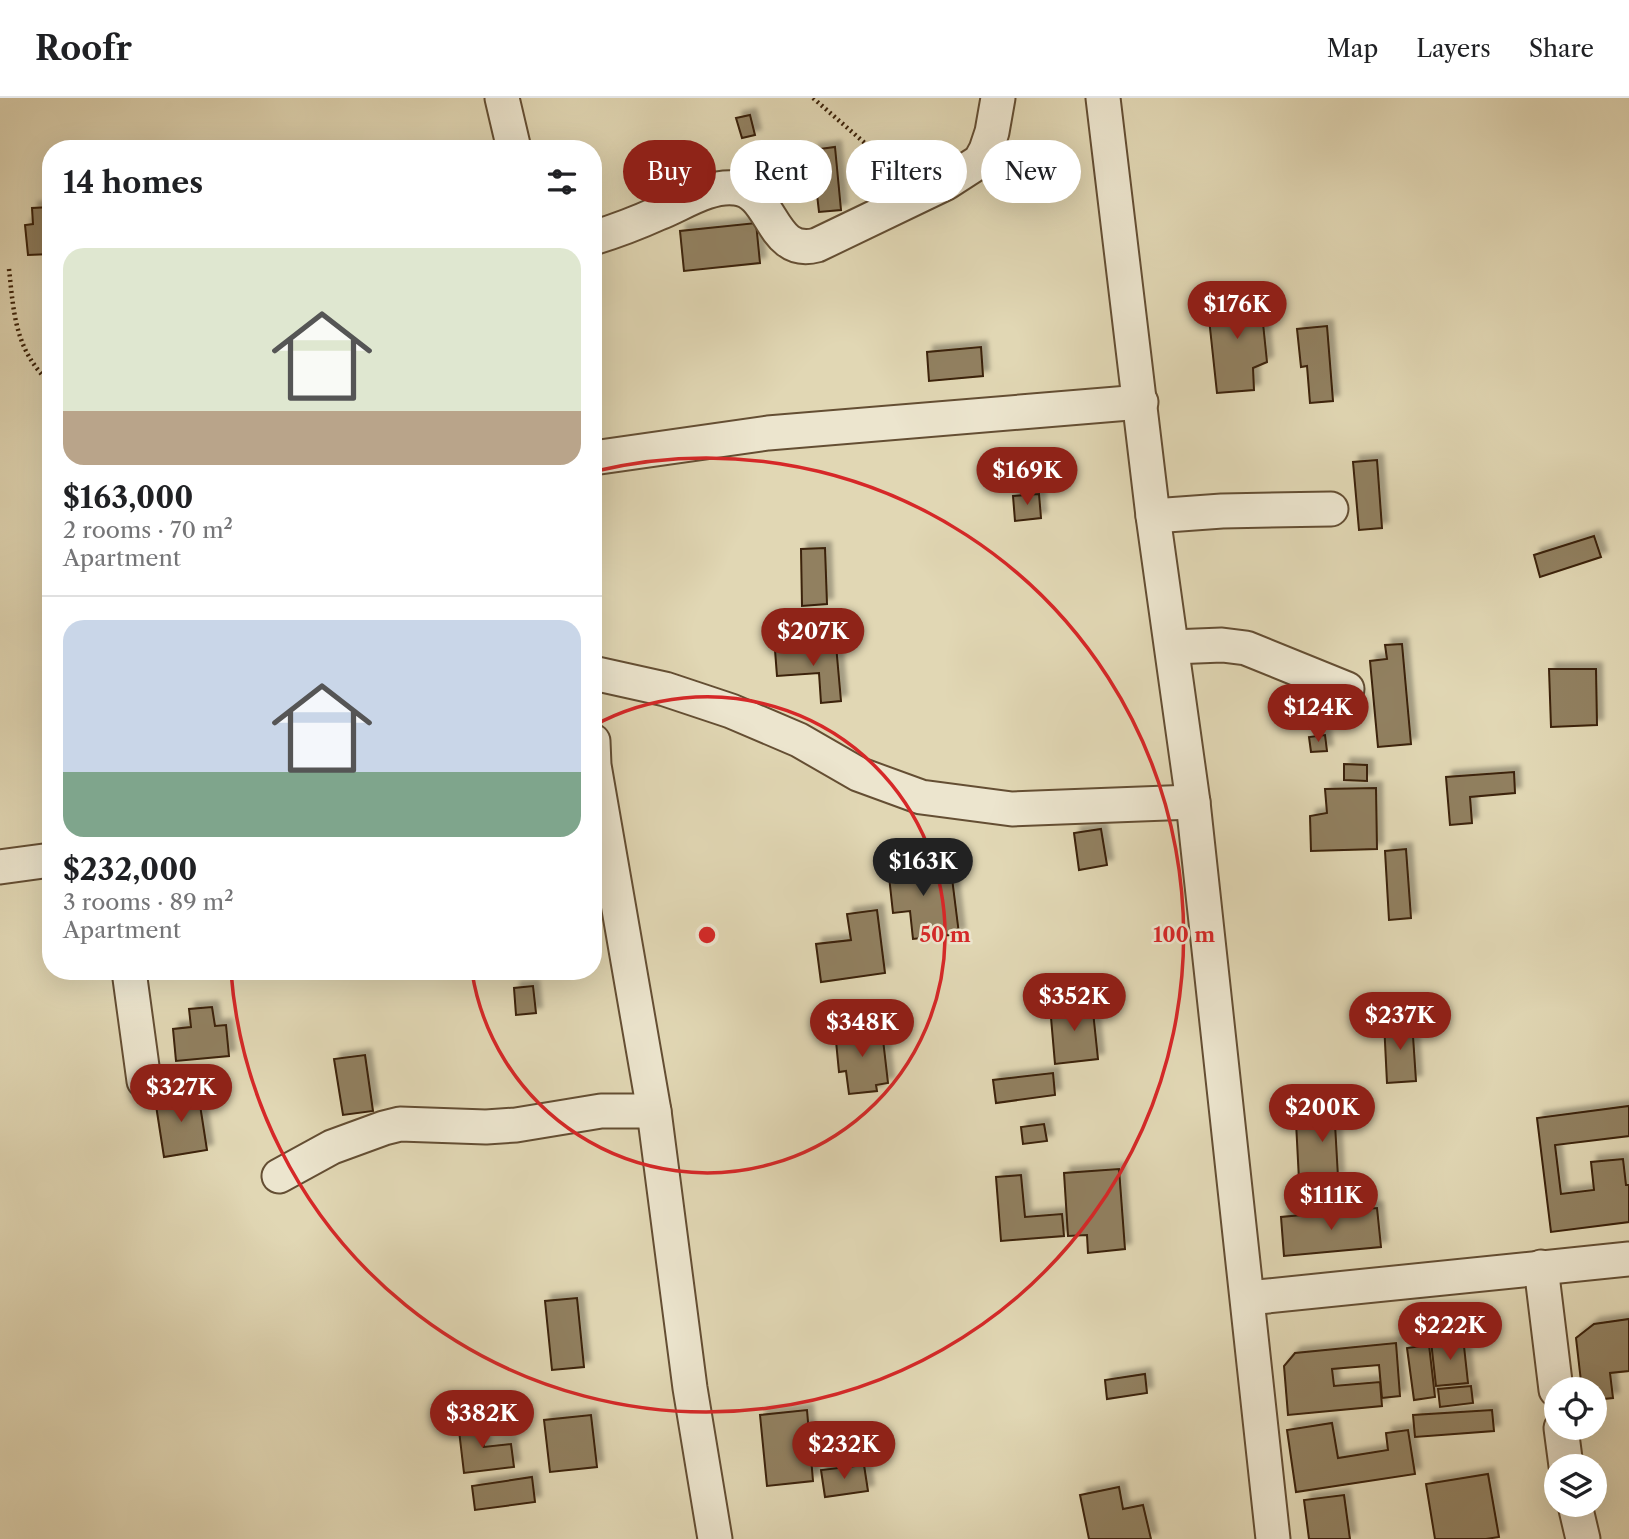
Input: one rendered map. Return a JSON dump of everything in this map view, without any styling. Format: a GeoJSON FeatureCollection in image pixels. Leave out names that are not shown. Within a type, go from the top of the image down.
{"type":"FeatureCollection","features":[{"type":"Feature","properties":{"kind":"street"},"geometry":{"type":"LineString","coordinates":[[502,98],[512,140]]}},
{"type":"Feature","properties":{"kind":"street"},"geometry":{"type":"LineString","coordinates":[[967,169],[980,161],[986,150],[998,98]]}},
{"type":"Feature","properties":{"kind":"street"},"geometry":{"type":"LineString","coordinates":[[1102,98],[1153,516],[1193,802],[1273,1539]]}},
{"type":"Feature","properties":{"kind":"street"},"geometry":{"type":"LineString","coordinates":[[602,235],[714,190],[737,188],[747,191],[760,203],[790,244],[812,246],[904,203]]}},
{"type":"Feature","properties":{"kind":"street"},"geometry":{"type":"LineString","coordinates":[[602,457],[768,433],[1141,402]]}},
{"type":"Feature","properties":{"kind":"street"},"geometry":{"type":"LineString","coordinates":[[1153,516],[1222,511],[1331,509]]}},
{"type":"Feature","properties":{"kind":"street"},"geometry":{"type":"LineString","coordinates":[[1172,647],[1222,645],[1246,648],[1347,689]]}},
{"type":"Feature","properties":{"kind":"street"},"geometry":{"type":"LineString","coordinates":[[602,675],[665,689],[731,711],[799,740],[858,774],[921,797],[1012,809],[1193,802]]}},
{"type":"Feature","properties":{"kind":"street"},"geometry":{"type":"LineString","coordinates":[[602,811],[654,1111],[690,1388],[715,1539]]}},
{"type":"Feature","properties":{"kind":"street"},"geometry":{"type":"LineString","coordinates":[[0,867],[42,861]]}},
{"type":"Feature","properties":{"kind":"street"},"geometry":{"type":"LineString","coordinates":[[130,980],[144,1081]]}},
{"type":"Feature","properties":{"kind":"street"},"geometry":{"type":"LineString","coordinates":[[279,1176],[332,1147],[400,1124],[486,1127],[516,1125],[601,1111],[654,1111]]}},
{"type":"Feature","properties":{"kind":"street"},"geometry":{"type":"LineString","coordinates":[[1248,1298],[1629,1259]]}},
{"type":"Feature","properties":{"kind":"street"},"geometry":{"type":"LineString","coordinates":[[1541,1267],[1554,1377]]}},
{"type":"Feature","properties":{"kind":"street"},"geometry":{"type":"LineString","coordinates":[[1578,1517],[1583,1539]]}},
{"type":"Feature","properties":{"kind":"path"},"geometry":{"type":"LineString","coordinates":[[813,98],[861,140]]}},
{"type":"Feature","properties":{"kind":"path"},"geometry":{"type":"LineString","coordinates":[[9,269],[18,334],[23,347],[42,372]]}},
{"type":"Feature","properties":{"kind":"building"},"geometry":{"type":"Polygon","coordinates":[[[750,115],[755,135],[742,138],[736,118],[750,115]]]}},
{"type":"Feature","properties":{"kind":"building"},"geometry":{"type":"Polygon","coordinates":[[[832,147],[835,147],[841,210],[819,212],[818,203],[832,203],[832,147]]]}},
{"type":"Feature","properties":{"kind":"building"},"geometry":{"type":"Polygon","coordinates":[[[42,207],[42,254],[28,255],[25,225],[33,224],[32,208],[42,207]]]}},
{"type":"Feature","properties":{"kind":"building"},"geometry":{"type":"Polygon","coordinates":[[[756,223],[760,263],[684,271],[680,231],[756,223]]]}},
{"type":"Feature","properties":{"kind":"building"},"geometry":{"type":"Polygon","coordinates":[[[1260,294],[1267,362],[1253,368],[1254,390],[1217,393],[1207,300],[1260,294]]]}},
{"type":"Feature","properties":{"kind":"building"},"geometry":{"type":"Polygon","coordinates":[[[1327,326],[1333,401],[1310,403],[1307,366],[1301,367],[1297,329],[1327,326]]]}},
{"type":"Feature","properties":{"kind":"building"},"geometry":{"type":"Polygon","coordinates":[[[981,347],[983,376],[929,381],[927,352],[981,347]]]}},
{"type":"Feature","properties":{"kind":"building"},"geometry":{"type":"Polygon","coordinates":[[[1377,460],[1382,528],[1359,530],[1353,462],[1377,460]]]}},
{"type":"Feature","properties":{"kind":"building"},"geometry":{"type":"Polygon","coordinates":[[[1039,494],[1041,518],[1015,521],[1013,496],[1039,494]]]}},
{"type":"Feature","properties":{"kind":"building"},"geometry":{"type":"Polygon","coordinates":[[[1594,536],[1601,557],[1540,577],[1534,555],[1594,536]]]}},
{"type":"Feature","properties":{"kind":"building"},"geometry":{"type":"Polygon","coordinates":[[[825,548],[827,604],[802,606],[801,549],[825,548]]]}},
{"type":"Feature","properties":{"kind":"building"},"geometry":{"type":"Polygon","coordinates":[[[1402,644],[1411,744],[1378,747],[1370,661],[1387,659],[1385,645],[1402,644]]]}},
{"type":"Feature","properties":{"kind":"building"},"geometry":{"type":"Polygon","coordinates":[[[836,645],[841,701],[821,703],[819,673],[777,676],[775,650],[836,645]]]}},
{"type":"Feature","properties":{"kind":"building"},"geometry":{"type":"Polygon","coordinates":[[[1549,669],[1596,669],[1597,725],[1551,727],[1549,669]]]}},
{"type":"Feature","properties":{"kind":"building"},"geometry":{"type":"Polygon","coordinates":[[[1325,735],[1327,751],[1311,752],[1309,737],[1325,735]]]}},
{"type":"Feature","properties":{"kind":"building"},"geometry":{"type":"Polygon","coordinates":[[[1344,764],[1367,765],[1367,781],[1344,780],[1344,764]]]}},
{"type":"Feature","properties":{"kind":"building"},"geometry":{"type":"Polygon","coordinates":[[[1514,772],[1515,793],[1470,797],[1472,823],[1450,825],[1446,777],[1514,772]]]}},
{"type":"Feature","properties":{"kind":"building"},"geometry":{"type":"Polygon","coordinates":[[[1376,788],[1377,849],[1311,851],[1310,816],[1327,813],[1325,789],[1376,788]]]}},
{"type":"Feature","properties":{"kind":"building"},"geometry":{"type":"Polygon","coordinates":[[[1101,829],[1107,865],[1079,870],[1074,833],[1101,829]]]}},
{"type":"Feature","properties":{"kind":"building"},"geometry":{"type":"Polygon","coordinates":[[[1406,849],[1411,918],[1389,920],[1385,851],[1406,849]]]}},
{"type":"Feature","properties":{"kind":"building"},"geometry":{"type":"Polygon","coordinates":[[[914,855],[916,874],[951,870],[959,934],[913,939],[910,911],[893,913],[887,858],[914,855]]]}},
{"type":"Feature","properties":{"kind":"building"},"geometry":{"type":"Polygon","coordinates":[[[877,910],[885,973],[821,982],[816,944],[851,940],[847,914],[877,910]]]}},
{"type":"Feature","properties":{"kind":"building"},"geometry":{"type":"Polygon","coordinates":[[[533,986],[536,1013],[516,1015],[514,988],[533,986]]]}},
{"type":"Feature","properties":{"kind":"building"},"geometry":{"type":"Polygon","coordinates":[[[1092,1002],[1098,1059],[1055,1064],[1050,1006],[1092,1002]]]}},
{"type":"Feature","properties":{"kind":"building"},"geometry":{"type":"Polygon","coordinates":[[[212,1007],[215,1026],[226,1025],[229,1056],[176,1061],[173,1029],[191,1027],[189,1009],[212,1007]]]}},
{"type":"Feature","properties":{"kind":"building"},"geometry":{"type":"Polygon","coordinates":[[[1412,1021],[1416,1081],[1387,1083],[1384,1022],[1412,1021]]]}},
{"type":"Feature","properties":{"kind":"building"},"geometry":{"type":"Polygon","coordinates":[[[865,1023],[867,1033],[882,1031],[888,1083],[876,1085],[877,1091],[849,1094],[846,1071],[839,1072],[836,1041],[845,1041],[843,1025],[865,1023]]]}},
{"type":"Feature","properties":{"kind":"building"},"geometry":{"type":"Polygon","coordinates":[[[365,1055],[373,1111],[343,1115],[334,1059],[365,1055]]]}},
{"type":"Feature","properties":{"kind":"building"},"geometry":{"type":"Polygon","coordinates":[[[1053,1073],[1055,1095],[996,1103],[993,1080],[1053,1073]]]}},
{"type":"Feature","properties":{"kind":"building"},"geometry":{"type":"Polygon","coordinates":[[[198,1092],[207,1150],[164,1157],[155,1099],[198,1092]]]}},
{"type":"Feature","properties":{"kind":"building"},"geometry":{"type":"Polygon","coordinates":[[[1360,1106],[1361,1122],[1335,1124],[1338,1177],[1299,1180],[1296,1122],[1330,1120],[1329,1108],[1360,1106]]]}},
{"type":"Feature","properties":{"kind":"building"},"geometry":{"type":"Polygon","coordinates":[[[1629,1106],[1629,1136],[1555,1145],[1561,1194],[1594,1190],[1591,1162],[1623,1159],[1626,1185],[1629,1185],[1629,1222],[1551,1232],[1537,1118],[1629,1106]]]}},
{"type":"Feature","properties":{"kind":"building"},"geometry":{"type":"Polygon","coordinates":[[[1044,1124],[1047,1141],[1023,1144],[1021,1127],[1044,1124]]]}},
{"type":"Feature","properties":{"kind":"building"},"geometry":{"type":"Polygon","coordinates":[[[1119,1169],[1125,1249],[1088,1253],[1087,1235],[1068,1236],[1064,1173],[1119,1169]]]}},
{"type":"Feature","properties":{"kind":"building"},"geometry":{"type":"Polygon","coordinates":[[[1021,1175],[1025,1217],[1062,1214],[1064,1236],[1001,1241],[996,1177],[1021,1175]]]}},
{"type":"Feature","properties":{"kind":"building"},"geometry":{"type":"Polygon","coordinates":[[[1377,1208],[1381,1247],[1284,1256],[1281,1217],[1377,1208]]]}},
{"type":"Feature","properties":{"kind":"building"},"geometry":{"type":"Polygon","coordinates":[[[577,1298],[584,1367],[552,1370],[545,1301],[577,1298]]]}},
{"type":"Feature","properties":{"kind":"building"},"geometry":{"type":"Polygon","coordinates":[[[1629,1319],[1629,1371],[1610,1373],[1613,1398],[1607,1399],[1607,1377],[1580,1377],[1576,1338],[1594,1324],[1629,1319]]]}},
{"type":"Feature","properties":{"kind":"building"},"geometry":{"type":"Polygon","coordinates":[[[1463,1337],[1468,1383],[1436,1386],[1431,1341],[1463,1337]]]}},
{"type":"Feature","properties":{"kind":"building"},"geometry":{"type":"Polygon","coordinates":[[[1396,1343],[1400,1396],[1382,1398],[1379,1365],[1332,1369],[1334,1386],[1380,1382],[1382,1406],[1288,1415],[1284,1366],[1295,1353],[1396,1343]]]}},
{"type":"Feature","properties":{"kind":"building"},"geometry":{"type":"Polygon","coordinates":[[[1429,1345],[1435,1397],[1414,1400],[1407,1348],[1429,1345]]]}},
{"type":"Feature","properties":{"kind":"building"},"geometry":{"type":"Polygon","coordinates":[[[1145,1374],[1147,1393],[1107,1399],[1105,1380],[1145,1374]]]}},
{"type":"Feature","properties":{"kind":"building"},"geometry":{"type":"Polygon","coordinates":[[[1471,1386],[1473,1403],[1440,1407],[1438,1389],[1471,1386]]]}},
{"type":"Feature","properties":{"kind":"building"},"geometry":{"type":"Polygon","coordinates":[[[807,1410],[813,1481],[767,1486],[760,1415],[807,1410]]]}},
{"type":"Feature","properties":{"kind":"building"},"geometry":{"type":"Polygon","coordinates":[[[1492,1410],[1494,1431],[1415,1437],[1413,1415],[1492,1410]]]}},
{"type":"Feature","properties":{"kind":"building"},"geometry":{"type":"Polygon","coordinates":[[[591,1415],[597,1467],[550,1472],[544,1420],[591,1415]]]}},
{"type":"Feature","properties":{"kind":"building"},"geometry":{"type":"Polygon","coordinates":[[[481,1420],[484,1447],[511,1444],[514,1467],[464,1473],[458,1422],[481,1420]]]}},
{"type":"Feature","properties":{"kind":"building"},"geometry":{"type":"Polygon","coordinates":[[[1332,1423],[1338,1458],[1388,1450],[1386,1433],[1408,1430],[1415,1474],[1296,1492],[1287,1430],[1332,1423]]]}},
{"type":"Feature","properties":{"kind":"building"},"geometry":{"type":"Polygon","coordinates":[[[864,1465],[868,1491],[825,1497],[821,1470],[864,1465]]]}},
{"type":"Feature","properties":{"kind":"building"},"geometry":{"type":"Polygon","coordinates":[[[1488,1474],[1499,1537],[1435,1539],[1426,1484],[1488,1474]]]}},
{"type":"Feature","properties":{"kind":"building"},"geometry":{"type":"Polygon","coordinates":[[[532,1477],[535,1502],[475,1510],[472,1486],[532,1477]]]}},
{"type":"Feature","properties":{"kind":"building"},"geometry":{"type":"Polygon","coordinates":[[[1119,1487],[1123,1509],[1143,1505],[1151,1539],[1089,1539],[1080,1495],[1119,1487]]]}},
{"type":"Feature","properties":{"kind":"building"},"geometry":{"type":"Polygon","coordinates":[[[1344,1495],[1350,1539],[1309,1539],[1304,1500],[1344,1495]]]}}]}
